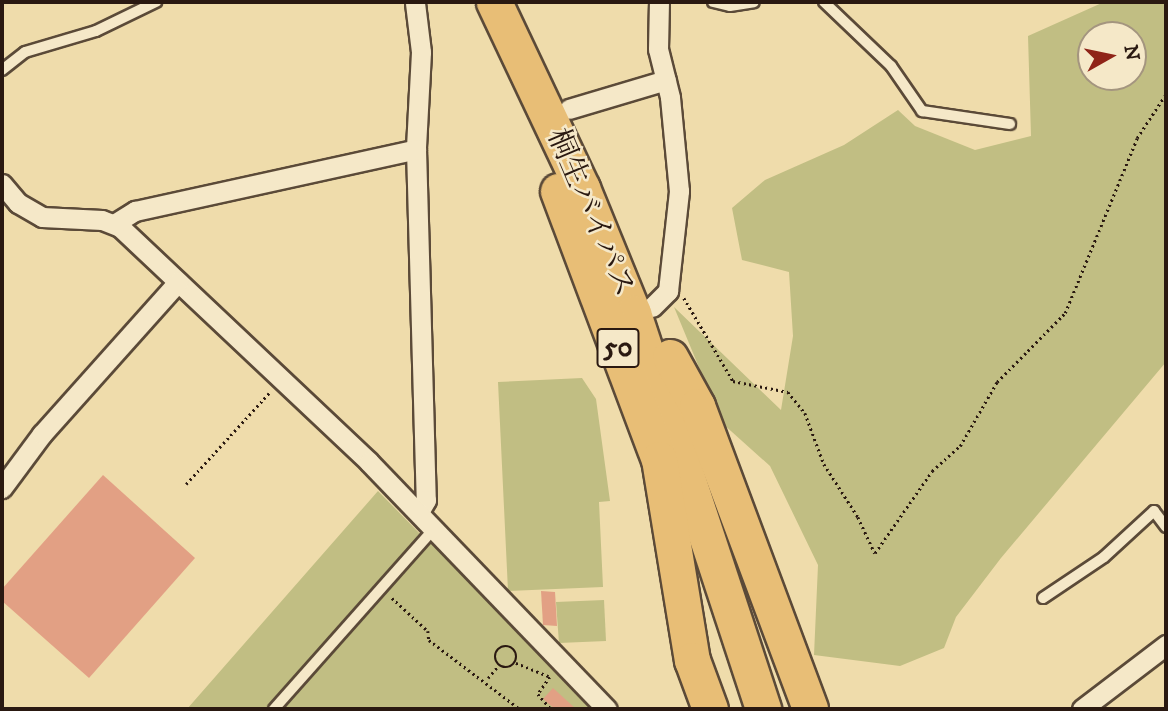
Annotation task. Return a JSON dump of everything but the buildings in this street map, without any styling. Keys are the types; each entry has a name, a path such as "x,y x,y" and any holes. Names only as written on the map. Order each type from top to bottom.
{"highway":[{"name":"50","path":"473,2 537,138 659,459 692,660 710,709"},
{"name":"桐生バイパス","path":"494,2 582,188 633,313 763,709"},
{"name":"桐生バイパス","path":"517,2 660,299 670,357 785,709"},
{"path":"670,357 697,406 810,709"}],"street":[{"path":"414,2 421,52 416,149 426,500 419,512"},
{"path":"659,2 658,49 666,80 679,191 660,299"},
{"path":"569,109 666,80"},
{"path":"114,224 135,211 416,149"},
{"path":"2,184 18,203 42,217 114,224 419,512 607,709"},
{"path":"6,474 178,282"},
{"path":"1082,709 1166,645"}],"lane":[{"path":"2,70 26,52 96,31 156,2"},
{"path":"713,2 730,6 754,2"},
{"path":"824,2 891,66 922,111 1010,124"},
{"path":"1043,598 1104,557 1154,510 1166,527"},
{"path":"275,709 435,528"}],"path":[{"path":"660,299 685,299 733,381 788,392 796,402 824,464 858,517 875,553 932,471 960,446 998,382 1065,313 1137,138 1166,94"},
{"path":"186,484 274,388"},
{"path":"381,588 428,631 429,640 520,709"},
{"path":"488,678 498,666 496,652 505,646 515,650 516,663"},
{"path":"498,666 509,668 516,663"},
{"path":"516,663 550,677 538,694 551,709"}],"shaded area":[{"path":"1104,2 1166,2 1166,362 1001,558 956,617 944,648 900,666 814,655 818,565 770,466 722,423 674,307 781,410 793,336 789,272 742,260 732,208 765,180 844,145 898,110 915,126 975,150 1031,136 1028,36"},
{"path":"582,378 596,399 610,501 599,502 603,587 508,591 498,382"},
{"path":"378,491 430,544 437,544 592,709 187,709"},
{"path":"604,600 606,641 559,643 556,602"}]}
